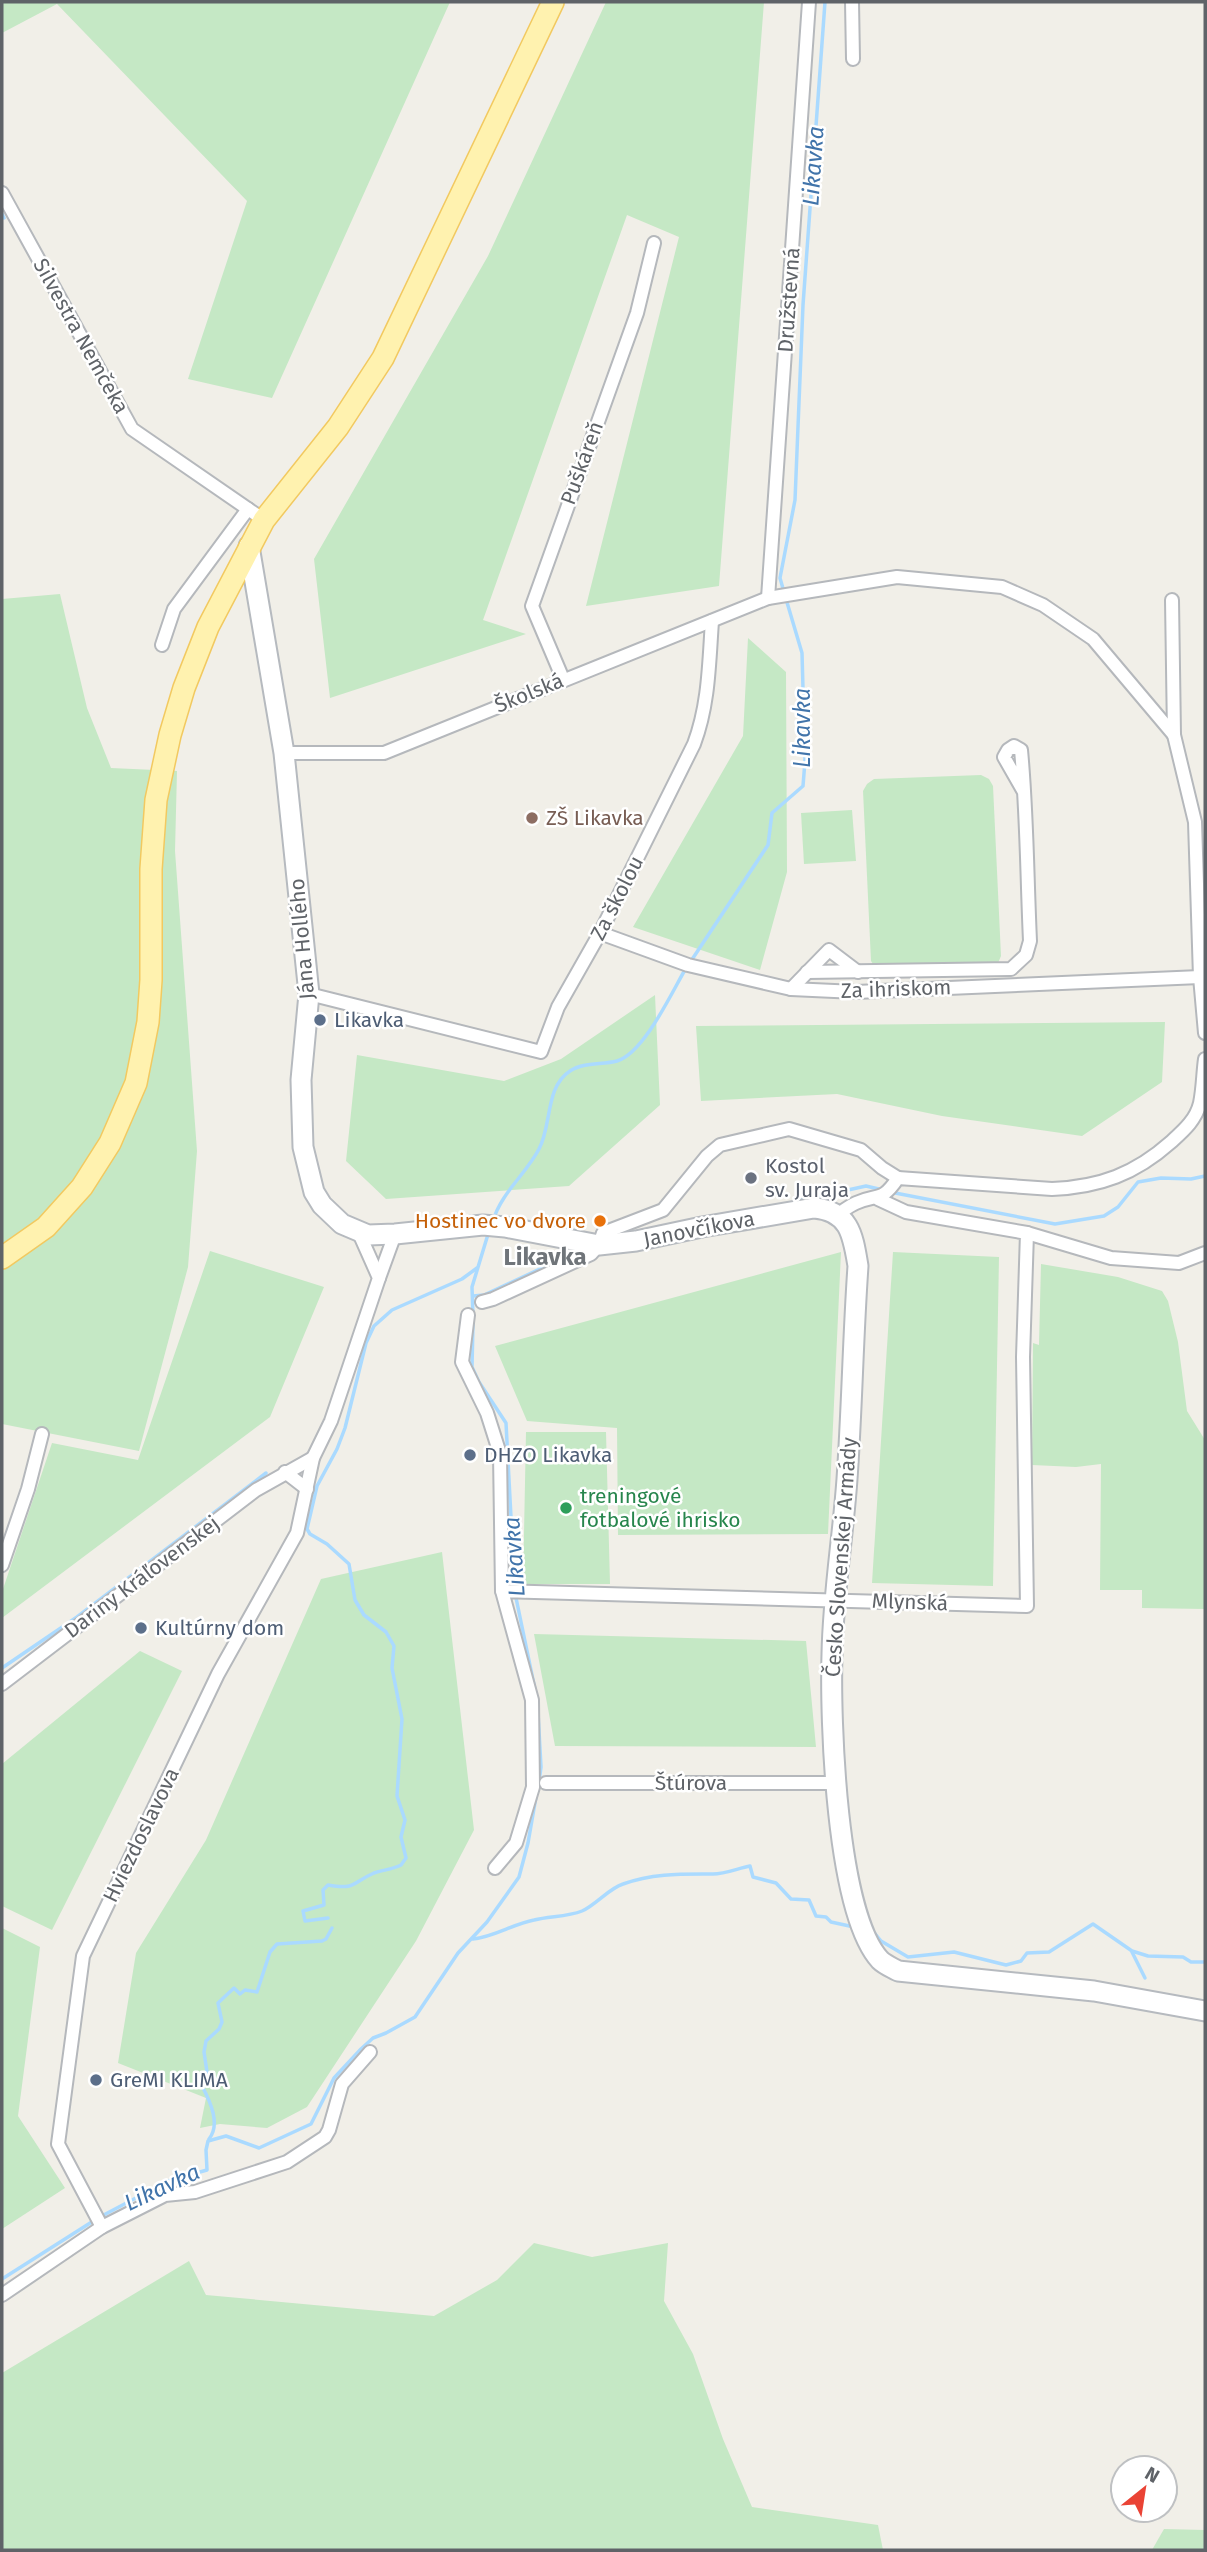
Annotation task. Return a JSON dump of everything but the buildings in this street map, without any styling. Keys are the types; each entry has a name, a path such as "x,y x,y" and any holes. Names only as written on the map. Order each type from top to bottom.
{"main road":[{"path":"2,1258 46,1227 82,1187 115,1133 136,1083 148,1022 152,857 160,779 172,726 196,656 249,546 256,514 338,427 377,367 553,2"}],"street":[{"name":"Družstevná","path":"768,598 810,2"},
{"path":"852,2 853,59"},
{"name":"Silvestra Nemčeka","path":"2,193 132,429 256,514"},
{"name":"Puškáreň","path":"563,679 532,606 637,313 654,243"},
{"path":"162,645 174,609 256,514"},
{"name":"Jána Hollého","path":"249,546 284,753 309,994 301,1080 303,1147 314,1192 322,1205 342,1224 359,1233"},
{"name":"Školská","path":"284,753 384,753 768,598 897,577 1002,587 1043,605 1093,639 1174,735"},
{"path":"1172,600 1174,735 1195,822 1200,977 1205,1033"},
{"name":"Za školou","path":"309,994 541,1052 558,1007 600,933 704,719 712,621"},
{"path":"807,972 1011,969 1026,954 1030,940 1024,792"},
{"name":"Za ihriskom","path":"600,933 688,965 791,989 856,992 1200,977"},
{"path":"791,989 828,950 858,972"},
{"path":"482,1301 591,1254 599,1245 603,1233 663,1210 707,1156 720,1145 789,1129 861,1150 898,1178 1052,1189 1077,1188 1120,1177 1151,1160 1192,1121 1200,1104 1205,1059"},
{"path":"837,1215 858,1202 878,1199 889,1192 898,1178"},
{"path":"878,1199 906,1212 1027,1233 1111,1258 1179,1263 1205,1253"},
{"name":"Janovčíkova","path":"359,1233 378,1236 492,1226 599,1245 636,1241 814,1208 837,1215"},
{"name":"Česko Slovenskej Armády","path":"837,1215 850,1229 858,1266 847,1478 832,1653 835,1783 847,1864 857,1909 869,1942 881,1961 898,1971 1094,1991 1205,2011"},
{"path":"359,1233 379,1278"},
{"name":"Mlynská","path":"510,1591 1027,1606 1023,1357 1027,1233"},
{"path":"313,1458 331,1421 395,1234"},
{"path":"468,1315 462,1362 488,1413 500,1454 510,1591 532,1700 533,1787 516,1843 495,1868"},
{"path":"2,1565 28,1489 42,1434"},
{"name":"Dariny Kráľovenskej","path":"2,1684 256,1490 313,1458"},
{"name":"Hviezdoslavova","path":"102,2227 58,2144 83,1956 218,1674 297,1533 313,1458"},
{"path":"285,1472 307,1489"},
{"name":"Štúrova","path":"546,1783 835,1783"},
{"path":"2,2295 102,2227 165,2195 195,2192 287,2162 325,2137 330,2130 342,2084 370,2052"}],"green space":[{"path":"2,2 450,2 272,398 188,379 247,201 57,4 2,33"},
{"path":"606,2 764,2 719,586 586,606 679,237 627,215 483,620 526,634 330,698 314,559 488,256"},
{"path":"60,594 87,708 111,768 177,771 175,851 197,1151 188,1267 139,1451 2,1424 2,599"},
{"path":"748,638 786,672 787,872 760,970 633,927 743,736"},
{"path":"981,775 989,779 993,786 1001,956 998,963 991,968 876,968 871,961 863,791 874,779"},
{"path":"852,810 856,861 804,864 801,813"},
{"path":"655,995 660,1105 569,1186 386,1199 346,1161 357,1055 504,1081 561,1059"},
{"path":"1165,1022 1162,1082 1082,1136 942,1116 837,1094 701,1101 696,1026"},
{"path":"210,1251 324,1287 270,1417 2,1618 2,1592 52,1443 138,1460"},
{"path":"841,1252 828,1534 618,1535 617,1428 527,1421 495,1346"},
{"path":"893,1252 999,1257 993,1586 872,1583"},
{"path":"1041,1264 1118,1277 1162,1291 1168,1301 1178,1342 1187,1411 1205,1440 1205,1609 1142,1608 1142,1590 1100,1590 1101,1464 1076,1467 1032,1465 1033,1343 1039,1345"},
{"name":"treningové fotbalové ihrisko","path":"526,1432 606,1432 610,1584 523,1584"},
{"path":"442,1552 474,1830 416,1941 307,2107 267,2128 220,2124 200,2128 206,2098 118,2063 136,1953 206,1840 321,1579"},
{"path":"534,1634 806,1641 816,1747 555,1746"},
{"path":"140,1651 182,1671 52,1930 2,1906 2,1764"},
{"path":"2,1928 40,1947 18,2116 65,2188 2,2229"},
{"path":"534,2243 592,2257 668,2243 664,2301 693,2354 723,2439 752,2507 878,2525 883,2550 2,2550 2,2373 189,2261 206,2295 434,2316 497,2280"},
{"path":"1164,2529 1205,2530 1205,2550 1152,2550"}],"waterway":[{"name":"Likavka","path":"784,592 780,578 795,500 803,305 825,2"},
{"path":"2,214 4,218"},
{"name":"Likavka","path":"691,961 768,845 772,813 803,786 805,761 802,653 786,599"},
{"name":"Likavka","path":"493,1221 502,1201 539,1149 553,1096 562,1078 581,1066 617,1061 627,1056 647,1034 686,968"},
{"path":"890,1192 1055,1224 1104,1216 1118,1207 1138,1182 1205,1176"},
{"path":"798,1201 866,1186 883,1190"},
{"name":"Likavka","path":"473,1316 472,1287 489,1231"},
{"path":"473,1296 484,1295 583,1249"},
{"path":"328,1918 305,1921 303,1911 324,1905 323,1890 328,1885 353,1885 374,1873 401,1865 406,1858 401,1837 405,1820 397,1796 402,1719 392,1668 394,1646 386,1632 364,1615 355,1600 349,1564 307,1529 317,1486 345,1428 366,1343 374,1326 392,1310 462,1279 477,1268"},
{"name":"Likavka","path":"473,1323 472,1367 506,1423 515,1593 537,1699"},
{"path":"2,1668 77,1617 266,1473"},
{"name":"Likavka","path":"538,1713 541,1767 539,1782"},
{"name":"Likavka","path":"2,2279 98,2218 168,2181 207,2170 208,2141 226,2136 259,2148 311,2124 334,2078 373,2038 415,2017 458,1953 487,1922 519,1877 536,1797"},
{"path":"473,1939 526,1922 582,1911 618,1886 634,1880 668,1875 718,1874 750,1866 753,1877 776,1883 791,1899 809,1900 816,1916 854,1927"},
{"path":"872,1930 881,1941 908,1957 954,1952 1006,1965 1021,1961 1027,1953 1049,1952 1093,1924 1132,1951 1148,1956 1183,1957 1191,1962 1205,1962"},
{"path":"209,2139 214,2120 211,2105 202,2086 207,2072 204,2052 206,2041 219,2029 222,2022 218,2003 234,1988 240,1994 245,1990 257,1992 270,1952 277,1944 322,1941 332,1928"},
{"path":"1132,1952 1145,1978"}],"place":[{"name":"ZŠ Likavka","path":"532,818"},
{"name":"Likavka","path":"320,1020"},
{"name":"Kostol sv. Juraja","path":"751,1178"},
{"name":"Hostinec vo dvore","path":"600,1221"},
{"name":"DHZO Likavka","path":"470,1455"},
{"name":"treningové fotbalové ihrisko","path":"566,1508"},
{"name":"Kultúrny dom","path":"141,1628"},
{"name":"GreMI KLIMA","path":"96,2080"}],"district":[{"name":"Likavka","path":"545,1257"}]}
